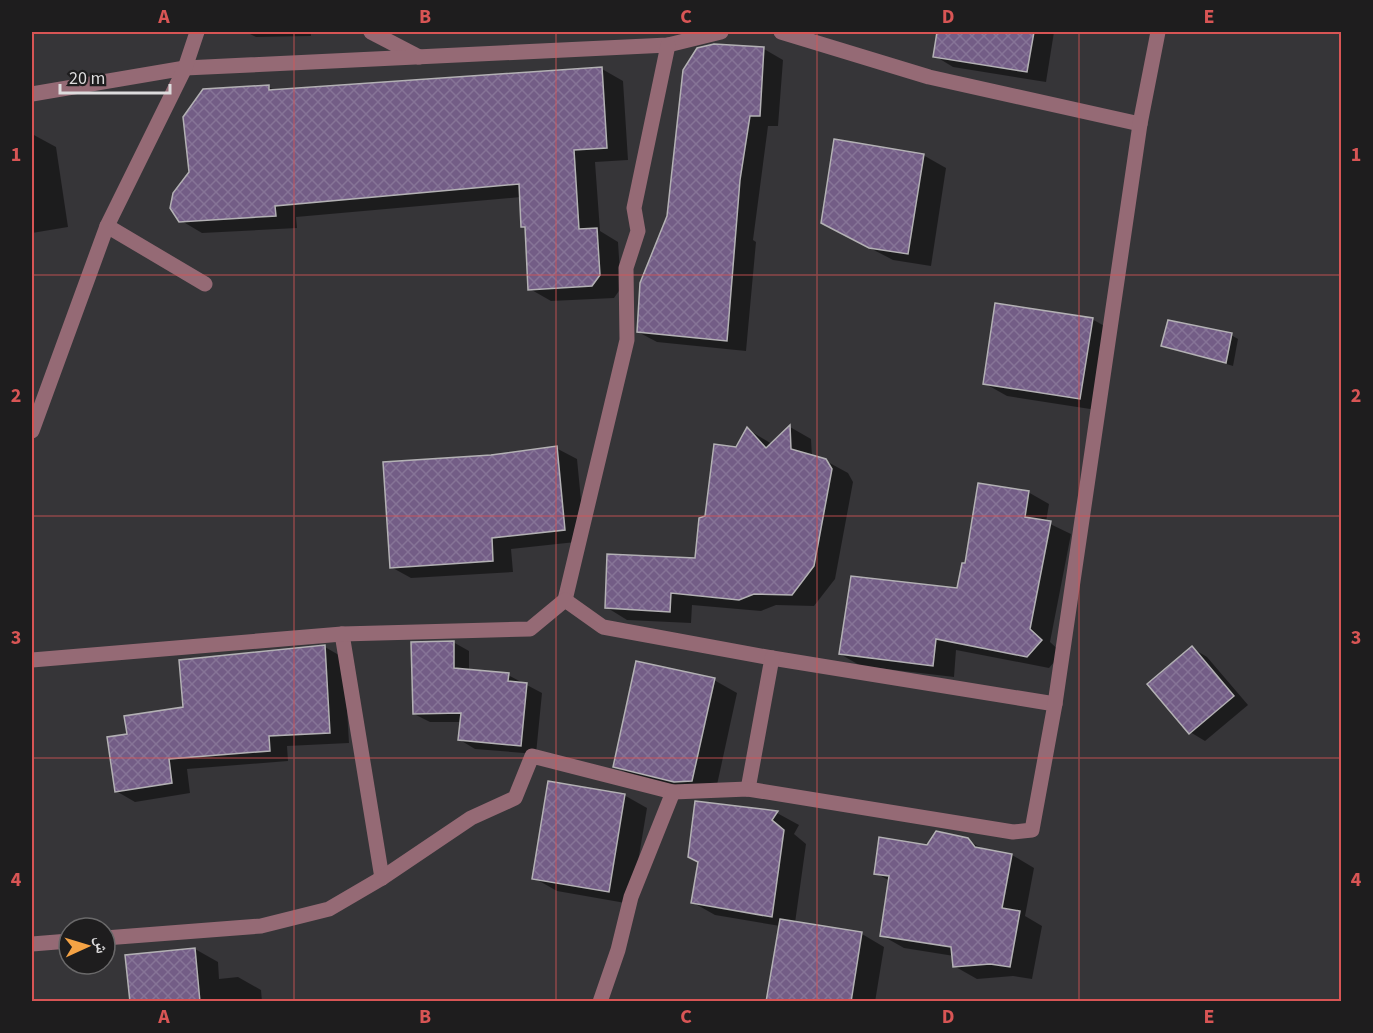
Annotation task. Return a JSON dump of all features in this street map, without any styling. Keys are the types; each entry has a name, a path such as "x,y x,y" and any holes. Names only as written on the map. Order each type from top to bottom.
{"street":[{"path":"32,431 39,391 107,226 185,68 197,32"},
{"path":"371,32 420,58"},
{"path":"32,94 185,68 668,45 721,32"},
{"path":"781,32 929,77 1140,123"},
{"path":"117,937 261,926 329,909 382,878 471,818 515,798 532,756 673,792 748,789 1013,832 1032,830 1055,704 1140,123 1158,32"},
{"path":"32,660 342,634 530,629 565,600 627,340 626,268 638,231 634,208 668,45"},
{"path":"107,226 205,284"},
{"path":"565,600 603,627 772,658 1055,704"},
{"path":"342,634 382,878"},
{"path":"748,789 772,658"},
{"path":"600,1002 618,950 632,897 673,792"},
{"path":"32,944 57,942"}],"building":[{"path":"937,32 1034,32 1027,72 933,57"},
{"path":"714,44 764,47 760,116 750,116 740,180 727,341 637,332 640,283 667,216 683,70 697,48"},
{"path":"602,67 607,148 574,150 579,229 597,228 600,275 592,286 528,290 525,227 521,227 519,184 275,206 276,216 179,222 170,208 173,193 189,172 183,117 203,89 269,85 269,90"},
{"path":"834,139 924,154 908,254 869,248 821,223"},
{"path":"995,303 1093,318 1080,399 983,384"},
{"path":"1168,320 1232,333 1226,363 1161,346"},
{"path":"790,425 791,449 826,459 832,469 814,566 792,595 754,594 739,600 671,593 670,612 605,608 607,554 695,558 699,518 705,516 714,444 736,447 747,427 766,448"},
{"path":"557,446 565,530 492,538 493,561 390,568 383,462 491,455"},
{"path":"978,483 1029,491 1025,517 1051,521 1030,629 1042,640 1027,657 936,639 933,666 839,654 851,576 957,588 962,563 965,563"},
{"path":"454,641 454,668 509,673 508,681 527,683 521,746 458,740 461,713 413,714 411,642"},
{"path":"325,645 330,733 269,736 270,751 169,759 172,783 115,792 107,737 127,734 124,716 183,707 179,660"},
{"path":"1192,646 1234,696 1189,734 1147,684"},
{"path":"636,661 715,678 692,781 674,782 613,767"},
{"path":"548,781 625,794 609,892 532,879"},
{"path":"695,801 778,811 772,820 784,830 772,917 691,903 698,862 688,857"},
{"path":"936,831 968,838 975,847 1012,854 1002,908 1020,911 1010,967 990,964 953,967 951,947 880,936 889,876 874,874 879,837 927,845"},
{"path":"780,919 862,932 851,1002 766,1002"},
{"path":"195,948 200,1002 130,1002 125,955"}]}
